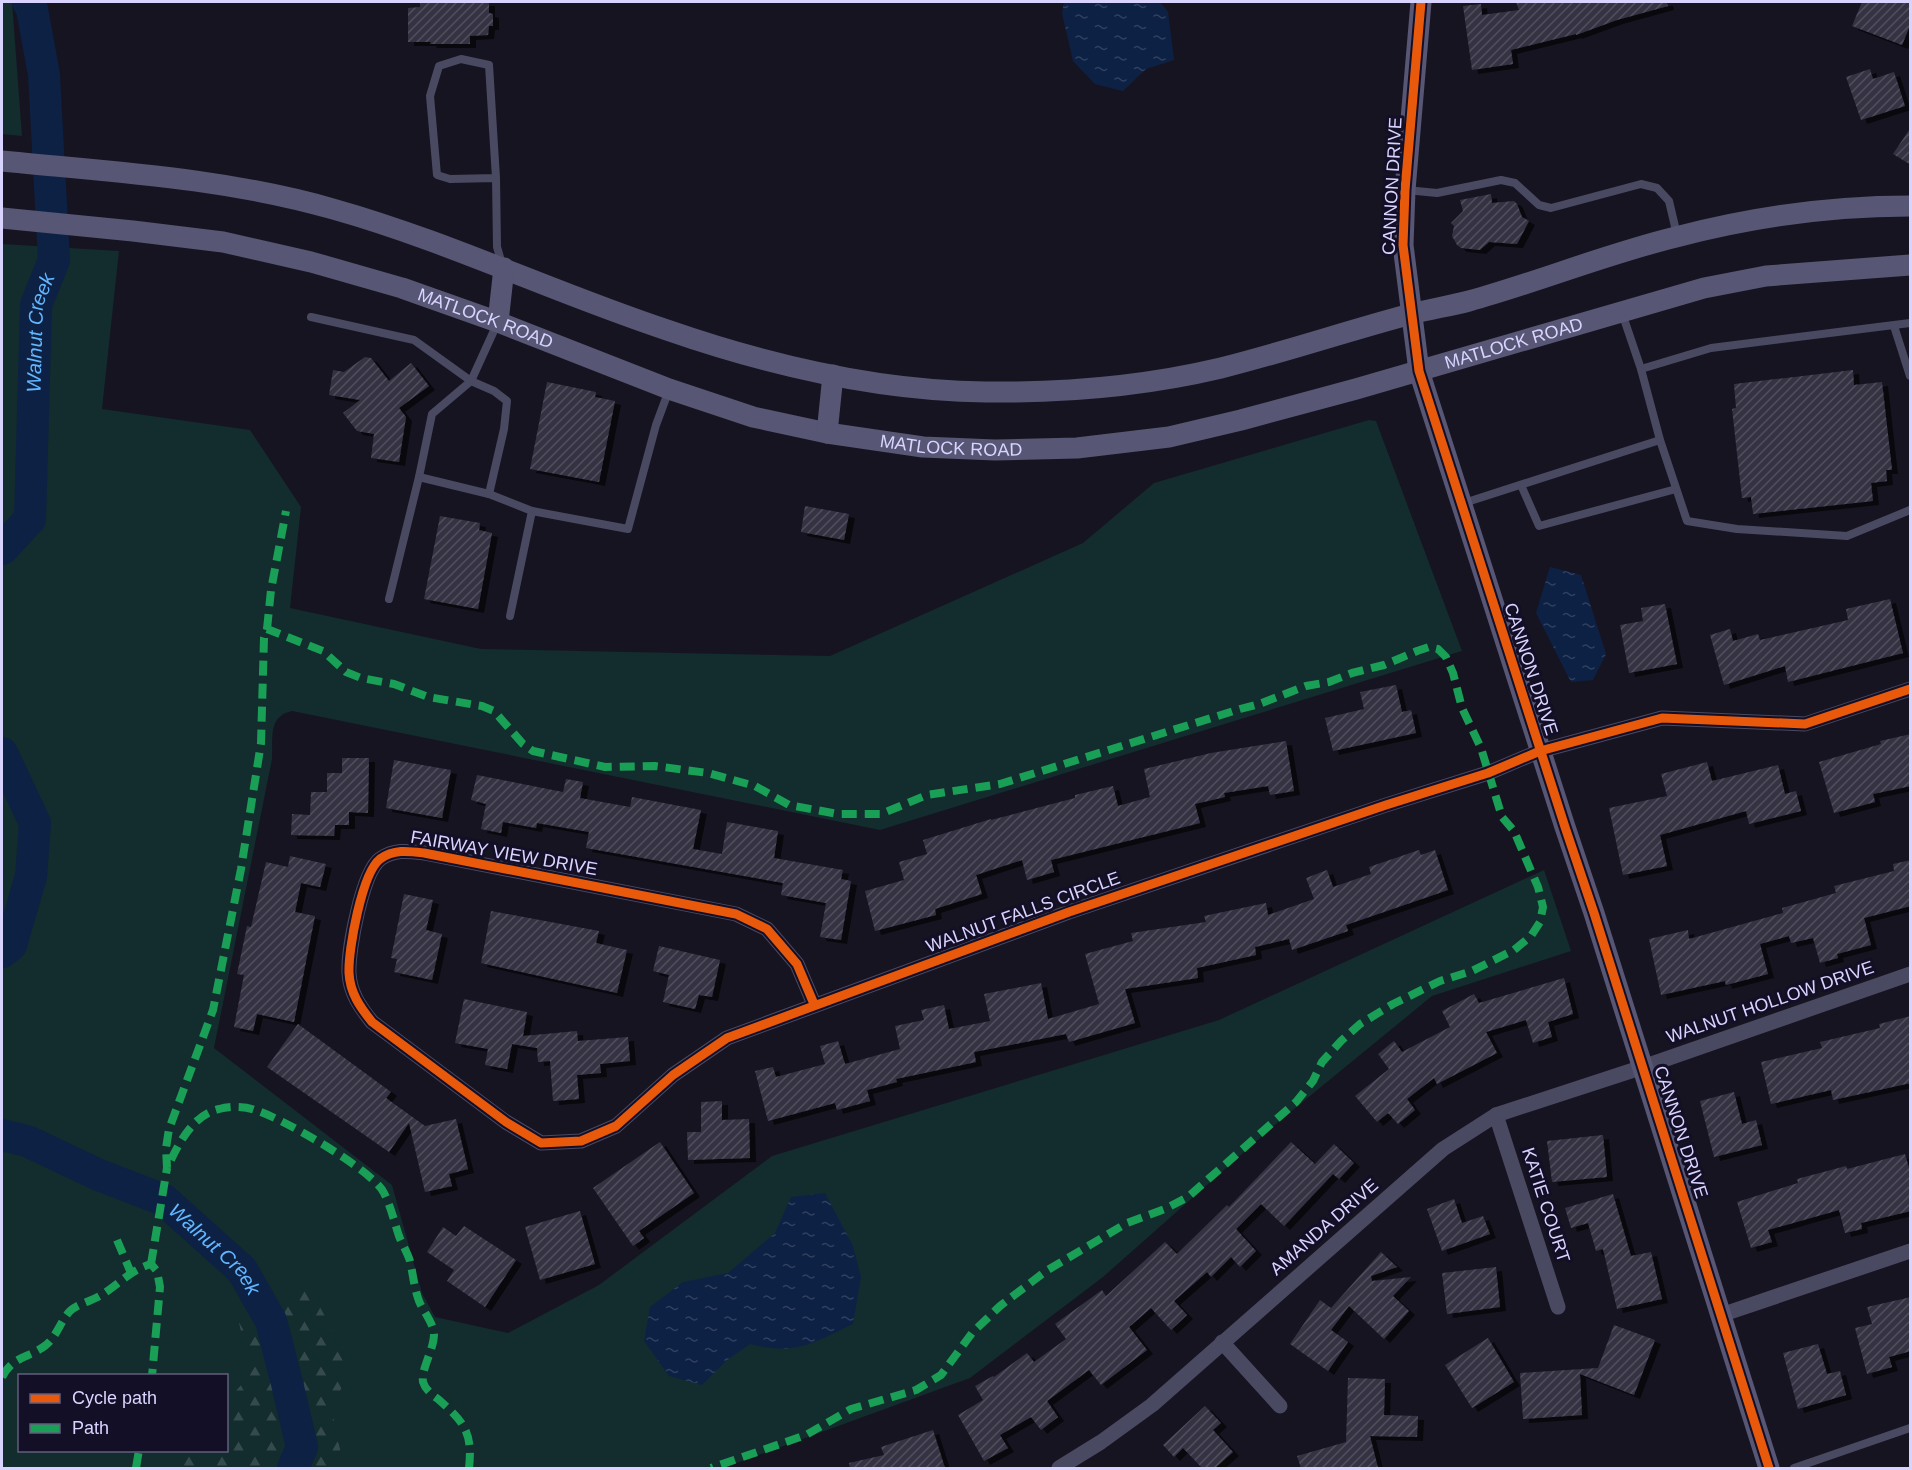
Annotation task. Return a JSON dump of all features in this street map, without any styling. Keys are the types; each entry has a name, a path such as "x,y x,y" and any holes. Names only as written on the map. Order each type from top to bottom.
{"main road":[{"name":"CANNON DRIVE","path":"1421,2 1405,190 1403,245 1419,371 1643,1067 1769,1468"},
{"path":"2,161 239,186 333,209 406,233 667,330 755,356 833,375 906,386 983,392 1069,390 1140,383 1218,369 1411,314 1467,302 1678,236 1813,212 1911,206"},
{"name":"MATLOCK ROAD","path":"2,218 223,242 311,262 402,288 498,322 669,389 753,417 826,433 923,447 995,450 1077,448 1169,437 1241,420 1419,371 1704,288 1766,276 1911,265"},
{"path":"498,322 504,268"},
{"path":"826,433 833,375"}],"street":[{"name":"WALNUT FALLS CIRCLE","path":"541,1143 581,1141 616,1125 673,1075 727,1038 1069,912 1374,808 1488,773 1540,751 1662,718 1805,724 1911,689"},
{"name":"FAIRWAY VIEW DRIVE","path":"541,1143 506,1122 372,1022 356,1001 349,974 351,948 365,883 378,860 399,850 424,853 736,914 767,929 797,964 814,1005"},
{"name":"WALNUT HOLLOW DRIVE","path":"1643,1067 1911,974"},
{"name":"AMANDA DRIVE","path":"1059,1468 1101,1442 1152,1405 1443,1149 1496,1115 1643,1067"},
{"name":"KATIE COURT","path":"1496,1115 1558,1306"},
{"path":"1722,1315 1911,1251"},
{"path":"1222,1342 1280,1406"}],"lane":[{"path":"496,178 450,179 437,175 430,96 439,66 461,58 489,65 496,178 497,247 504,268"},
{"path":"1405,190 1437,193 1501,180 1515,183 1539,205 1551,208 1641,184 1657,188 1669,201 1678,236"},
{"path":"1622,313 1687,521 1737,529 1847,536 1911,510"},
{"path":"311,317 414,339 471,381 507,401 504,429 489,494"},
{"path":"389,599 432,414 471,381 498,322"},
{"path":"1641,369 1711,348 1911,323"},
{"path":"1894,326 1911,376"},
{"path":"419,477 489,494 532,511 628,529 656,426 669,389"},
{"path":"1462,503 1660,440"},
{"path":"1521,484 1539,526 1676,489"},
{"path":"510,616 532,511"},
{"path":"1794,1468 1911,1428"}],"green space":[{"path":"2,2 12,2 22,136 2,134"},
{"path":"2,244 119,251 102,409 250,430 301,507 290,608 481,649 830,656 1083,543 1154,483 1369,420 1376,421 1462,651 880,830 292,711 284,714 275,723 272,736 272,759 214,1048 392,1185 422,1293 435,1317 508,1333 599,1285 772,1156 1219,1020 1544,870 1571,951 1432,996 1277,1123 1103,1277 970,1378 723,1468 2,1468"},
{"path":"307,1284 351,1363 332,1412 344,1468 176,1468 178,1456 182,1452 228,1452 228,1400 250,1375 236,1308"}],"water":[{"path":"1064,2 1160,2 1168,12 1174,60 1146,69 1123,91 1095,84 1073,61 1062,13"},
{"path":"1550,567 1581,575 1606,654 1593,680 1571,682 1536,613"},
{"path":"825,1193 853,1246 861,1277 853,1324 803,1346 779,1349 750,1344 726,1361 702,1385 669,1376 644,1341 650,1307 683,1282 728,1273 775,1233 791,1197"}],"building":[{"path":"420,2 489,2 489,13 493,14 493,26 489,26 488,35 470,36 470,44 408,42 408,8 420,7"},
{"path":"1516,2 1667,2 1668,6 1617,20 1576,35 1511,50 1513,64 1472,70 1463,6 1481,4 1482,15 1519,10"},
{"path":"1862,2 1911,2 1911,23 1902,45 1852,26"},
{"path":"1870,69 1873,79 1894,72 1905,106 1861,120 1846,77"},
{"path":"1911,127 1911,165 1893,154"},
{"path":"1491,194 1492,203 1514,201 1522,217 1529,221 1517,244 1489,242 1480,250 1461,248 1452,236 1454,226 1451,223 1463,211 1460,200"},
{"path":"365,357 371,358 389,381 411,363 429,386 399,408 406,417 399,462 371,458 374,434 357,431 343,413 360,400 329,395 333,370 344,372"},
{"path":"1853,370 1854,385 1882,382 1892,470 1886,470 1887,481 1871,483 1873,501 1753,514 1751,497 1742,498 1732,409 1736,408 1734,384"},
{"path":"547,382 596,392 595,397 615,401 599,482 530,469"},
{"path":"805,506 849,514 844,540 801,532"},
{"path":"440,516 480,523 479,530 492,533 478,609 424,599"},
{"path":"1890,599 1903,653 1788,682 1785,666 1724,685 1710,635 1730,629 1733,641 1758,634 1760,640 1848,620 1846,609"},
{"path":"1665,604 1677,664 1629,673 1620,625 1643,621 1641,608"},
{"path":"1396,685 1402,712 1411,710 1416,733 1333,751 1325,718 1364,709 1360,692"},
{"path":"1911,734 1911,786 1873,794 1875,802 1834,813 1819,762 1881,744 1880,741"},
{"path":"1286,741 1294,791 1270,795 1268,786 1224,793 1225,797 1195,804 1200,823 1051,860 1054,872 1027,880 1022,860 976,875 982,894 935,909 936,915 875,931 865,891 904,880 899,862 927,854 923,840 1113,786 1118,806 1150,797 1144,769 1211,753"},
{"path":"342,758 369,758 368,813 349,812 349,825 335,825 334,836 291,835 292,814 310,815 311,792 327,792 327,773 342,773"},
{"path":"394,760 451,770 442,818 386,808"},
{"path":"1707,762 1712,781 1778,765 1785,794 1796,791 1801,811 1749,824 1746,811 1660,835 1667,866 1623,875 1609,808 1667,796 1661,774"},
{"path":"477,775 563,792 566,779 583,782 580,798 630,807 632,797 701,810 693,849 722,854 727,822 778,831 774,858 843,870 841,879 851,881 841,940 820,937 826,903 781,895 783,883 586,848 589,832 537,823 536,828 503,822 501,833 481,829 486,804 471,800"},
{"path":"1419,850 1421,855 1435,850 1448,890 1346,925 1348,931 1292,950 1289,939 1255,947 1256,955 1197,968 1198,978 1125,989 1135,1023 1069,1042 1066,1034 974,1052 976,1062 896,1079 897,1082 867,1090 870,1101 837,1110 835,1103 768,1121 755,1071 773,1067 776,1077 825,1064 820,1046 838,1041 845,1064 900,1049 895,1026 924,1020 921,1010 944,1005 949,1029 990,1021 984,994 1041,983 1048,1019 1099,1004 1085,954 1133,941 1131,933 1206,922 1204,916 1266,903 1268,915 1314,899 1306,878 1327,870 1333,887 1371,874 1369,867"},
{"path":"290,856 326,864 320,887 301,883 295,912 315,916 294,1022 257,1014 253,1031 234,1027 244,975 237,974 247,926 251,927 266,862 288,867"},
{"path":"1911,860 1911,906 1864,918 1871,945 1837,954 1838,958 1820,963 1813,938 1791,943 1789,936 1760,944 1768,974 1726,985 1725,981 1661,995 1649,939 1688,930 1689,939 1783,913 1782,908 1836,893 1834,886 1894,871 1893,864"},
{"path":"404,894 433,900 426,930 442,934 432,980 394,972 397,959 391,958"},
{"path":"491,911 599,931 596,943 627,950 617,993 481,963"},
{"path":"659,946 720,960 712,997 699,995 695,1009 663,1002 669,975 653,971"},
{"path":"1564,978 1573,1014 1548,1022 1552,1037 1533,1043 1526,1020 1486,1032 1497,1053 1437,1084 1434,1078 1407,1099 1415,1110 1398,1124 1388,1113 1377,1122 1355,1096 1389,1069 1378,1054 1394,1041 1402,1052 1450,1027 1442,1011 1474,994 1479,1003"},
{"path":"464,999 527,1012 523,1036 577,1031 578,1041 628,1037 630,1061 600,1064 601,1073 577,1075 579,1099 553,1101 550,1061 538,1062 537,1048 512,1044 507,1069 485,1065 488,1049 455,1043"},
{"path":"1911,1016 1911,1083 1833,1100 1831,1090 1771,1104 1761,1062 1822,1048 1820,1042 1880,1028 1879,1024"},
{"path":"298,1024 391,1092 386,1098 425,1126 456,1119 468,1169 449,1174 452,1186 425,1192 409,1123 389,1152 267,1067"},
{"path":"1734,1092 1742,1124 1756,1120 1762,1145 1714,1157 1700,1101"},
{"path":"722,1101 722,1120 749,1119 750,1158 688,1160 687,1132 701,1132 701,1102"},
{"path":"1603,1135 1607,1177 1552,1182 1547,1141"},
{"path":"660,1142 694,1193 639,1231 644,1238 633,1246 593,1188"},
{"path":"1291,1142 1315,1164 1334,1144 1354,1163 1339,1179 1333,1174 1284,1226 1261,1204 1236,1229 1256,1251 1240,1267 1231,1257 1211,1277 1207,1272 1174,1301 1187,1315 1171,1330 1151,1308 1129,1327 1147,1350 1101,1385 1089,1370 1047,1401 1058,1417 1041,1430 1031,1417 1000,1435 1008,1448 984,1461 958,1415 983,1400 975,1386 994,1377 1027,1353 1034,1362 1066,1339 1055,1324 1102,1290 1106,1296 1165,1242 1177,1254 1227,1205 1229,1207"},
{"path":"1905,1154 1911,1175 1911,1211 1861,1223 1862,1229 1845,1233 1839,1210 1768,1230 1772,1242 1751,1248 1737,1202 1798,1183 1797,1179"},
{"path":"1613,1194 1631,1256 1651,1252 1662,1299 1617,1309 1603,1249 1596,1251 1588,1223 1571,1228 1565,1208"},
{"path":"1454,1199 1462,1223 1483,1216 1490,1234 1442,1251 1427,1209"},
{"path":"580,1211 595,1264 540,1280 525,1227"},
{"path":"464,1226 516,1260 485,1307 447,1281 454,1270 427,1252 443,1227 456,1236"},
{"path":"1381,1252 1397,1267 1371,1276 1372,1281 1411,1277 1393,1296 1409,1311 1384,1339 1349,1306 1331,1330 1348,1342 1328,1371 1290,1344 1320,1300 1331,1308"},
{"path":"1496,1267 1500,1307 1447,1314 1442,1273"},
{"path":"1911,1297 1911,1351 1889,1357 1892,1367 1867,1374 1855,1328 1872,1324 1867,1307"},
{"path":"1614,1325 1655,1340 1634,1395 1580,1374 1582,1415 1523,1419 1520,1373 1598,1368"},
{"path":"1488,1338 1514,1382 1472,1408 1445,1365"},
{"path":"1818,1344 1827,1374 1840,1371 1846,1395 1798,1409 1783,1353"},
{"path":"1348,1378 1385,1379 1384,1415 1418,1416 1417,1437 1370,1436 1378,1468 1301,1468 1297,1456 1346,1442"},
{"path":"1205,1406 1221,1423 1213,1430 1233,1452 1215,1468 1202,1468 1183,1448 1174,1457 1163,1445"},
{"path":"933,1430 945,1468 850,1468 849,1463 884,1455 881,1447"}],"waterway":[{"name":"Walnut Creek","path":"2,549 30,519 36,305 54,260 44,75 32,9 28,2"},
{"name":"Walnut Creek","path":"2,753 35,823 31,876 11,945 2,952"},
{"name":"Walnut Creek","path":"2,1135 27,1141 99,1175 164,1200 242,1270 271,1321 287,1383 302,1447 293,1468"}],"marked path":[{"path":"267,629 271,590 286,511"},
{"path":"469,1468 470,1445 465,1429 454,1414 429,1392 423,1382 434,1334 419,1301 410,1261 389,1204 376,1183 363,1171 305,1134 268,1115 242,1107 219,1109 201,1118 187,1132 167,1168 166,1148 169,1129 213,1010 241,869 261,743 264,638 267,629 323,651 346,672 361,678 394,684 428,697 482,706 494,711 523,744 533,751 605,767 655,766 708,773 755,786 789,805 838,814 881,814 927,795 1000,784 1259,704 1306,686 1329,682 1352,673 1384,665 1429,647 1438,649 1446,657 1453,673 1462,708 1481,748 1502,817 1514,831 1538,887 1543,907 1540,922 1531,936 1514,950 1472,971 1440,981 1393,1004 1360,1024 1322,1062 1313,1081 1296,1102 1188,1197 1165,1209 1127,1223 1046,1271 1000,1306 972,1333 941,1375 916,1390 851,1409 806,1435 711,1468"},
{"path":"151,1264 167,1168"},
{"path":"117,1240 131,1273"},
{"path":"2,1377 16,1361 46,1345 70,1311 151,1264 157,1271 160,1287 152,1374"},
{"path":"136,1468 139,1452"}],"cycle path":[{"path":"1421,2 1405,190 1403,245 1419,371 1594,913 1769,1468"},
{"path":"814,1004 797,964 767,929 736,914 424,853 391,854 380,859 373,867 357,913 349,962 350,980 354,993 372,1022 506,1122 541,1143 581,1141 616,1126 673,1075 727,1038 1069,912 1488,773 1540,751 1662,718 1805,724 1910,689"}]}
